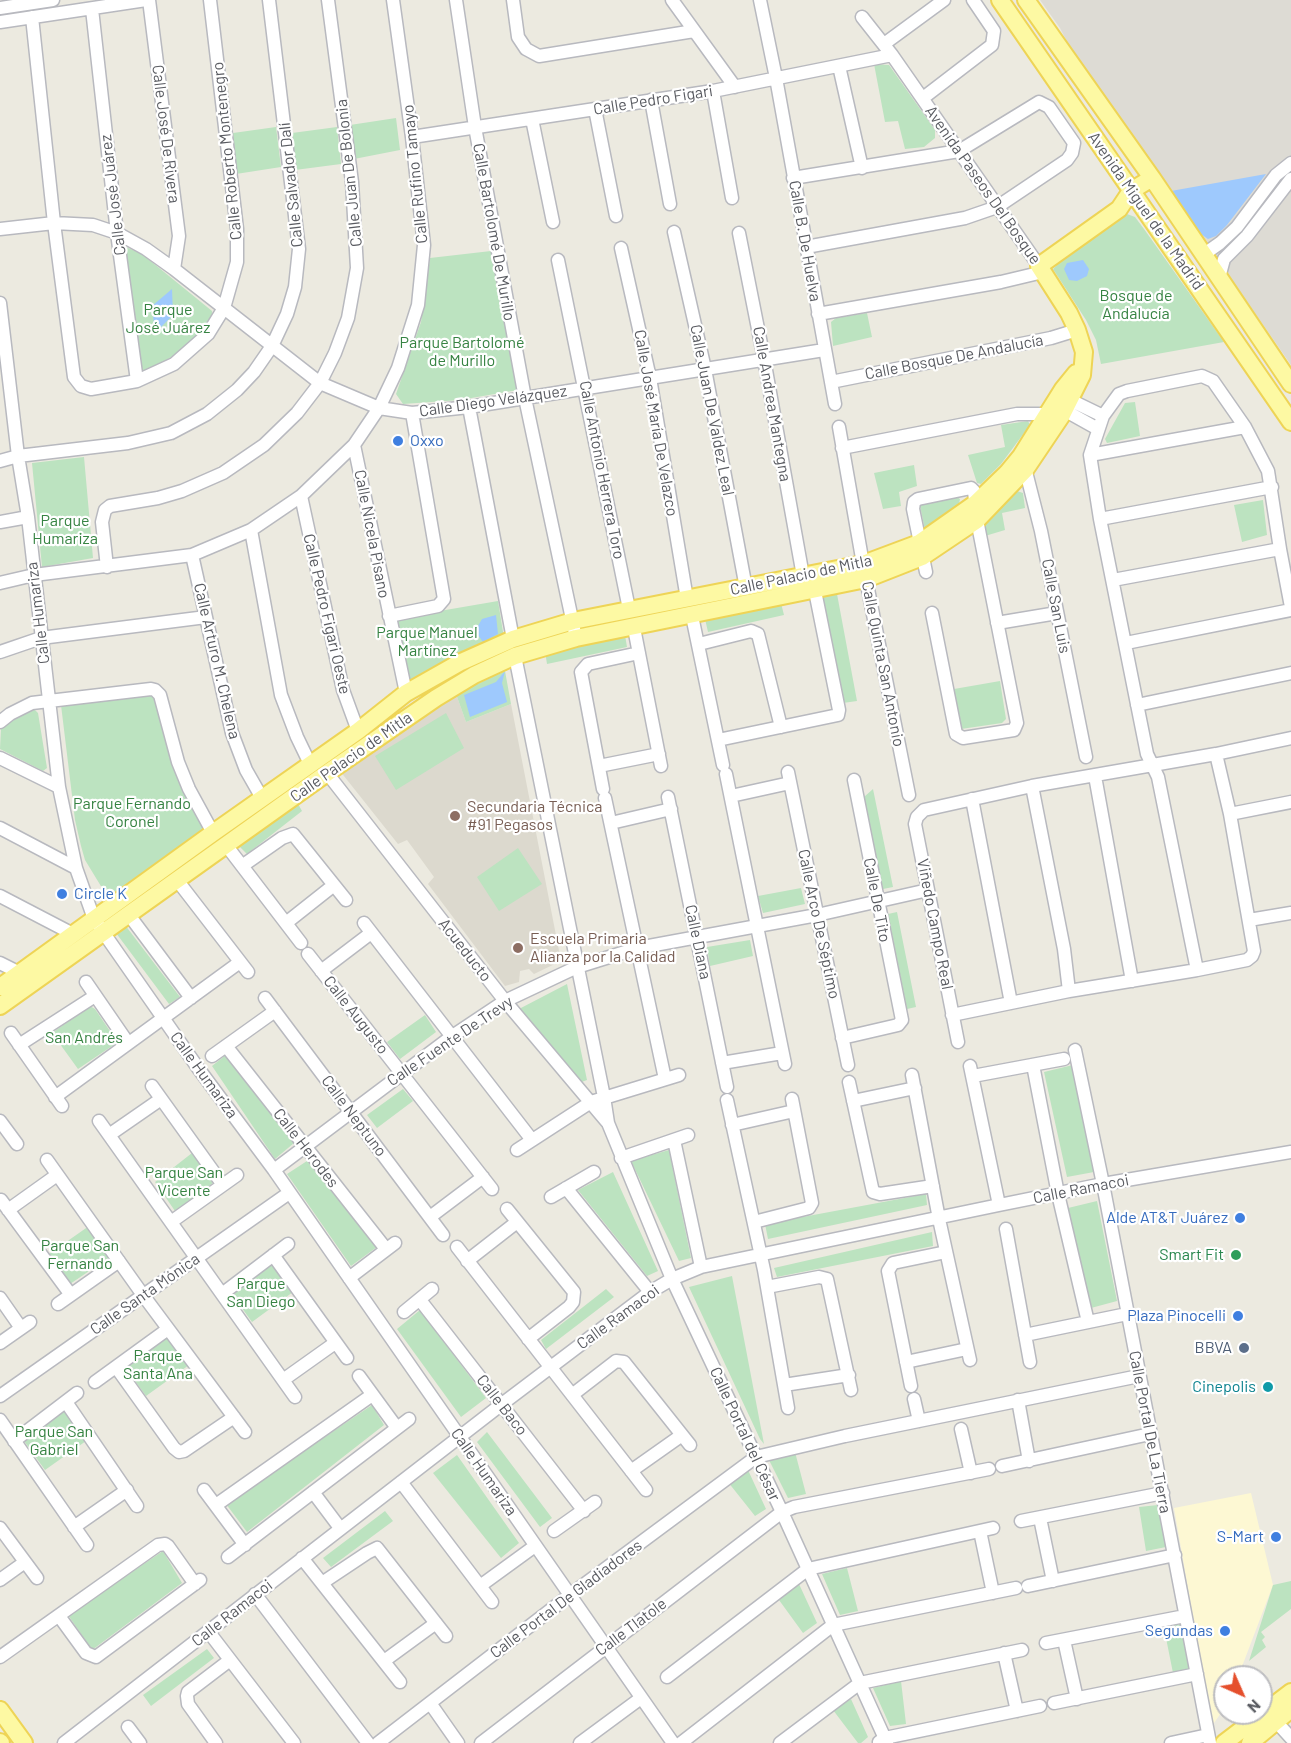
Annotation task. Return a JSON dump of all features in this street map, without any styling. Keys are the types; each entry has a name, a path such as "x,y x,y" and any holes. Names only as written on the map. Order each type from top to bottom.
{"main road":[{"name":"Avenida Miguel de la Madrid","path":"1000,0 1291,422"},
{"name":"Avenida Miguel de la Madrid","path":"1026,0 1152,178 1291,384"},
{"path":"1041,269 1119,210 1131,191 1152,178"},
{"path":"1119,210 1142,207 1163,196"},
{"name":"Avenida Paseos Del Bosque","path":"1041,269 1077,330 1084,352 1084,363"},
{"path":"1189,273 1201,279 1231,323 1236,323 1244,314"},
{"name":"Calle Palacio de Mitla","path":"1061,410 1063,390 1084,363"},
{"name":"Calle Palacio de Mitla","path":"0,987 73,934 129,915 436,698 474,675 514,656 576,638 815,591 864,572 923,557 976,512 1023,463 1079,383 1084,363"},
{"name":"Calle Palacio de Mitla","path":"0,1006 213,832 358,731 406,693 459,663 513,639 573,621 803,576 864,572"},
{"path":"1224,1743 1291,1692"},
{"path":"1250,1743 1291,1709"},
{"path":"0,1710 24,1743"},
{"path":"1260,1743 1288,1728"}],"street":[{"path":"0,8 53,0"},
{"path":"0,22 148,0"},
{"name":"Calle José De Rivera","path":"148,0 179,236 174,268"},
{"name":"Calle Roberto Montenegro","path":"54,223 74,377 81,386 91,389 137,381 174,364 208,334 224,308 237,262 237,229 210,0"},
{"name":"Calle Salvador Dalí","path":"0,461 18,456 128,443 171,433 207,414 237,390 254,372 272,346 287,315 295,286 299,249 269,0"},
{"name":"Calle Juan De Bolonia","path":"107,567 102,522 105,510 110,506 158,498 223,473 264,445 297,413 320,383 335,353 348,318 357,268 352,182 328,0"},
{"name":"Calle Rufino Tamayo","path":"0,583 33,575 192,555 251,530 301,496 354,445 379,408 398,368 418,304 424,245 393,0"},
{"name":"Calle Bartolomé De Murillo","path":"456,0 475,127 525,398 576,638"},
{"path":"513,0 518,37 526,49 539,56 694,31"},
{"path":"672,0 735,87"},
{"name":"Calle B. De Huelva","path":"760,0 835,404"},
{"path":"884,44 944,0"},
{"path":"923,98 992,45 994,31 973,0"},
{"name":"Calle José Juárez","path":"92,9 117,233 137,381"},
{"path":"32,17 54,223"},
{"name":"Avenida Paseos Del Bosque","path":"862,17 923,98 1041,269"},
{"name":"Calle Pedro Figari","path":"412,137 713,92 892,55"},
{"path":"839,66 862,168"},
{"path":"713,92 732,198"},
{"path":"651,100 670,204"},
{"path":"793,178 959,151 1039,102 1049,107 1072,138 1074,148 1067,160 997,207 965,218 806,247"},
{"path":"594,109 615,216"},
{"path":"532,119 553,222"},
{"path":"1203,255 1237,227 1276,175 1291,163"},
{"path":"1219,278 1224,259 1247,236 1291,178"},
{"name":"Calle Diego Velázquez","path":"0,229 54,223 93,225 117,233 174,268 320,383 379,408 411,413 469,407 824,350"},
{"name":"Calle Juan De Valdez Leal","path":"674,232 705,369 746,588"},
{"name":"Calle Andrea Mantegna","path":"739,233 803,576"},
{"name":"Calle José María De Velazco","path":"621,248 650,378 687,599"},
{"name":"Calle Antonio Herrera Toro","path":"558,260 586,388 629,609"},
{"path":"818,314 1001,282 1041,269"},
{"name":"Calle Humariza","path":"0,303 6,399 28,517 59,787 76,868 98,927 274,1170 673,1743"},
{"name":"Calle Bosque De Andalucía","path":"831,382 1051,338 1077,330"},
{"path":"1126,643 1291,608 1268,471 1245,427 1213,381 1202,376 1119,394 1103,416 1090,455 1100,519 1147,754 1158,777 1197,970"},
{"path":"469,407 513,639"},
{"path":"842,448 1017,414 1061,410 1103,416"},
{"path":"1061,410 1098,429"},
{"path":"389,616 438,606 444,599 411,413"},
{"name":"Calle Quinta San Antonio","path":"839,427 864,572 909,795"},
{"path":"1090,455 1245,427"},
{"name":"Calle Nicela Pisano","path":"354,445 406,693"},
{"name":"Calle San Luis","path":"1023,463 1041,531 1086,757"},
{"path":"923,557 913,509 914,502 918,499 969,487 974,491 1016,727 1011,731 960,738 956,734 932,613"},
{"path":"1100,519 1272,487"},
{"name":"Calle Pedro Figari Oeste","path":"301,496 341,681 358,731"},
{"path":"0,522 28,517"},
{"path":"251,530 281,694 310,764"},
{"path":"1113,580 1280,549"},
{"name":"Calle Arturo M. Chelena","path":"192,555 232,734 246,770 262,798"},
{"path":"718,740 838,715 839,710 815,591"},
{"path":"997,623 1057,613"},
{"path":"692,616 758,926 783,1059 722,1063"},
{"path":"0,652 41,638 206,617"},
{"path":"599,766 660,760 634,628"},
{"path":"699,644 751,632 758,634 781,727"},
{"path":"639,652 588,664 581,672 604,793 665,1079"},
{"path":"514,656 608,1123"},
{"path":"1137,705 1291,673"},
{"path":"0,722 32,703 48,699 151,689 158,692 178,762 189,789 213,832"},
{"path":"1011,1003 972,799 1291,738"},
{"path":"952,1014 1069,991 1197,970 1247,960 1252,956 1254,951 1249,920 1230,814 1216,754"},
{"path":"0,758 59,787"},
{"name":"Acueducto","path":"327,773 505,1001 608,1123"},
{"name":"Calle Arco De Séptimo","path":"731,796 789,777 848,1065"},
{"path":"1095,777 1132,981"},
{"name":"Calle De Tito","path":"842,1038 898,1025 902,1020 854,780"},
{"path":"1032,786 1064,949 1069,991"},
{"name":"Viñedo Campo Real","path":"958,1042 915,824 917,817 924,810 972,799"},
{"path":"1230,814 1291,802"},
{"name":"Calle Diana","path":"611,823 669,803 727,1087"},
{"path":"0,828 76,868"},
{"path":"242,866 288,834 293,834 346,900"},
{"path":"226,845 301,943"},
{"path":"10,1033 58,1101 128,1042 191,998 244,967 177,880"},
{"path":"286,923 334,885"},
{"name":"Calle Fuente De Trevy","path":"274,1170 350,1110 451,1036 505,1001 577,967 638,948 817,915 928,890"},
{"path":"0,896 73,934"},
{"path":"1249,920 1291,913"},
{"path":"129,915 191,998"},
{"path":"321,971 368,928 532,1140"},
{"name":"Calle Augusto","path":"308,954 492,1189"},
{"path":"0,963 20,974"},
{"path":"86,982 128,1042"},
{"path":"19,1045 95,996"},
{"name":"Calle Neptuno","path":"265,998 443,1235"},
{"path":"213,1056 275,1011"},
{"name":"Calle Herodes","path":"226,1046 305,1147 391,1246 349,1278"},
{"name":"Calle Portal De La Tierra","path":"1075,1050 1103,1184 1209,1739"},
{"path":"999,1205 972,1071 1033,1065 1064,1059"},
{"path":"1033,1065 1058,1194 1088,1322"},
{"path":"517,1150 591,1102 679,1075"},
{"path":"849,1082 871,1188 877,1194 933,1186"},
{"path":"853,1101 914,1082 939,1219 969,1355 906,1362"},
{"path":"152,1086 223,1185"},
{"path":"109,1135 161,1099"},
{"path":"727,1100 767,1287 788,1408"},
{"path":"732,1125 793,1105 811,1206 753,1222"},
{"path":"99,1121 295,1396"},
{"name":"Calle Portal del César","path":"608,1123 672,1279 782,1512 884,1741"},
{"path":"2,1128 17,1144"},
{"path":"621,1158 688,1135"},
{"path":"674,1140 701,1267"},
{"name":"Calle Ramacoi","path":"64,1743 549,1368 650,1292 672,1279 701,1267 999,1205 1103,1184 1291,1152"},
{"path":"47,1160 143,1295 245,1432"},
{"path":"551,1197 594,1172"},
{"path":"57,1174 4,1205 71,1295"},
{"path":"171,1222 237,1175"},
{"path":"430,1217 483,1177"},
{"path":"566,1188 650,1292"},
{"name":"Calle Santa Mónica","path":"0,1396 290,1193"},
{"path":"507,1209 574,1293 569,1307 528,1339"},
{"path":"468,1261 517,1221"},
{"path":"1006,1229 1030,1362"},
{"path":"222,1294 288,1245"},
{"path":"457,1247 646,1490"},
{"path":"911,1386 888,1271 893,1263 946,1251"},
{"path":"273,1255 347,1358"},
{"path":"58,1304 119,1261"},
{"path":"767,1287 819,1277 827,1279 851,1390"},
{"path":"404,1312 432,1289"},
{"path":"0,1298 25,1325 0,1343"},
{"name":"Calle Baco","path":"420,1300 584,1511"},
{"path":"1025,1335 1127,1314"},
{"path":"95,1382 168,1329"},
{"path":"284,1380 336,1342"},
{"path":"572,1395 616,1361 621,1360 627,1364 690,1445"},
{"path":"116,1367 179,1452 184,1451 234,1417"},
{"path":"784,1385 849,1375"},
{"path":"359,1376 397,1428"},
{"path":"756,1457 792,1447 1139,1376"},
{"path":"14,1441 77,1393"},
{"path":"216,1505 372,1395"},
{"path":"914,1399 919,1421"},
{"path":"1018,1400 1029,1461"},
{"path":"66,1402 137,1506"},
{"path":"228,1557 409,1419"},
{"path":"0,1420 87,1545"},
{"path":"961,1429 971,1473"},
{"path":"782,1512 794,1507 971,1473 1150,1434"},
{"path":"631,1471 682,1435"},
{"name":"Calle Portal De Gladiadores","path":"378,1743 756,1457"},
{"path":"401,1482 492,1602"},
{"path":"74,1527 127,1490"},
{"path":"204,1490 244,1545"},
{"path":"313,1492 340,1528"},
{"path":"1021,1521 1163,1493"},
{"path":"554,1532 596,1502"},
{"name":"Calle Tlatole","path":"481,1743 782,1512"},
{"path":"1040,1518 1053,1581"},
{"path":"0,1528 37,1578"},
{"path":"667,1677 808,1569 993,1528"},
{"path":"980,1531 993,1593"},
{"path":"0,1657 161,1544 168,1546 198,1582 96,1657 86,1653 59,1616"},
{"path":"480,1586 535,1546"},
{"path":"322,1583 377,1548 446,1636"},
{"path":"681,1743 833,1625 1175,1555"},
{"path":"302,1558 400,1682"},
{"path":"0,1580 25,1562"},
{"path":"255,1594 368,1743"},
{"path":"1046,1643 1185,1616"},
{"path":"384,1661 436,1623"},
{"path":"208,1631 289,1741"},
{"path":"1064,1640 1077,1699"},
{"path":"780,1743 860,1683 1022,1650"},
{"path":"1004,1653 1017,1711"},
{"path":"216,1743 188,1704 187,1695 230,1660"},
{"path":"1054,1703 1197,1674"},
{"path":"580,1743 641,1698"},
{"path":"430,1703 458,1743"},
{"path":"884,1741 1040,1706"},
{"path":"128,1727 140,1743"},
{"path":"1171,1743 1209,1739"}],"shaded area":[{"path":"1040,0 1291,0 1291,365 1068,44 1060,28"},
{"name":"Secundaria Técnica #91 Pegasos","path":"456,694 466,722 511,704 561,961 534,974 529,969 520,971 519,982 505,986 428,884 434,877 407,840 398,844 340,771"},
{"name":"Segundas","path":"1251,1493 1273,1585 1243,1665 1213,1665 1212,1726 1174,1508"}],"green space":[{"path":"874,64 889,65 935,130 935,138 924,147 905,149 898,121 885,122"},
{"path":"396,118 400,150 354,159 350,125"},
{"path":"276,127 281,167 236,174 233,133"},
{"path":"337,127 341,164 295,170 292,133"},
{"name":"Bosque de Andalucía","path":"1127,214 1135,217 1224,342 1101,364 1096,340 1086,320 1053,269 1066,256"},
{"name":"Parque José Juárez","path":"126,247 142,254 212,311 212,320 190,345 151,370 139,371"},
{"name":"Parque Bartolomé de Murillo","path":"491,251 518,390 460,400 403,404 396,394 421,322 430,258"},
{"path":"867,313 872,337 833,346 831,322 836,318"},
{"path":"1135,402 1140,436 1107,443 1105,439 1125,403"},
{"path":"1028,421 1030,425 1001,464 981,484 977,483 968,455 1005,447 1001,425"},
{"name":"Parque Humariza","path":"84,457 93,558 42,567 32,463"},
{"path":"914,465 917,486 899,492 901,506 883,509 874,473"},
{"path":"1017,491 1023,493 1025,508 1002,513 1005,530 985,536 983,523"},
{"path":"956,496 960,499 959,504 925,530 920,506 924,501"},
{"path":"1263,500 1267,535 1242,542 1234,505"},
{"path":"837,594 857,701 843,703 819,596"},
{"name":"Parque Manuel Martínez","path":"498,601 504,638 407,685 393,619"},
{"path":"781,603 784,615 708,632 705,619"},
{"path":"625,635 627,647 547,664 545,651"},
{"path":"505,671 511,704 466,722 456,694"},
{"path":"1000,681 1006,719 1002,723 961,729 954,689"},
{"name":"Parque Fernando Coronel","path":"147,693 154,697 159,706 170,759 204,831 110,901 85,860 81,846 75,820 61,705"},
{"path":"33,708 38,713 47,768 43,771 0,749 1,728"},
{"path":"446,713 464,748 396,790 375,756"},
{"path":"873,789 893,887 883,889 864,797"},
{"path":"297,802 302,811 247,854 237,844"},
{"path":"518,848 542,884 499,911 477,877"},
{"path":"801,888 805,904 763,913 758,896"},
{"path":"897,912 916,1007 907,1009 888,914"},
{"path":"125,925 180,997 169,1004 116,933"},
{"path":"750,940 753,956 710,966 707,947"},
{"path":"567,984 587,1080 579,1083 519,1009"},
{"name":"San Andrés","path":"90,1006 95,1009 116,1040 115,1044 78,1069 52,1033"},
{"path":"425,1015 436,1032 400,1059 387,1042"},
{"path":"227,1054 294,1143 275,1159 212,1066"},
{"path":"1073,1065 1094,1172 1067,1177 1044,1072"},
{"path":"403,1089 413,1101 377,1128 367,1115"},
{"path":"669,1150 691,1258 679,1261 631,1161"},
{"name":"Parque San Vicente","path":"192,1153 213,1183 175,1211 155,1182"},
{"path":"307,1161 377,1247 351,1266 287,1174"},
{"path":"613,1172 658,1271 647,1276 578,1190"},
{"path":"926,1194 927,1205 768,1239 765,1224"},
{"path":"1097,1201 1117,1301 1091,1308 1068,1208"},
{"name":"Parque San Fernando","path":"89,1226 110,1257 70,1284 49,1254"},
{"path":"932,1232 933,1246 777,1277 774,1268"},
{"name":"Parque San Diego","path":"273,1263 293,1292 252,1322 231,1293"},
{"path":"732,1276 764,1444 689,1287"},
{"path":"606,1289 614,1297 546,1349 541,1340"},
{"path":"420,1310 486,1398 461,1417 397,1329"},
{"name":"Parque Santa Ana","path":"167,1336 189,1365 146,1396 124,1366"},
{"path":"372,1405 384,1425 247,1532 226,1504"},
{"name":"Parque San Gabriel","path":"64,1411 86,1441 45,1470 24,1441"},
{"path":"487,1432 552,1518 540,1527 477,1442"},
{"path":"795,1452 806,1494 788,1498 768,1458"},
{"path":"457,1455 519,1543 501,1558 433,1473"},
{"path":"748,1470 766,1509 755,1516 728,1482"},
{"path":"1158,1505 1166,1547 1146,1551 1139,1507"},
{"path":"385,1511 393,1521 331,1567 323,1558"},
{"path":"163,1551 182,1583 92,1650 68,1615"},
{"path":"847,1568 858,1611 840,1615 822,1574"},
{"path":"1291,1581 1291,1609 1261,1632 1265,1637 1262,1640 1266,1647 1249,1661 1273,1585"},
{"path":"799,1584 817,1623 803,1633 779,1600"},
{"path":"1181,1624 1189,1669 1173,1673 1164,1628"},
{"path":"207,1649 214,1658 151,1706 143,1695"},
{"path":"901,1681 906,1724 890,1726 873,1688"},
{"path":"851,1699 868,1737 861,1743 858,1743 833,1710"}],"water":[{"path":"1266,174 1227,225 1216,236 1208,239 1201,234 1171,191"},
{"path":"1083,260 1089,269 1087,276 1077,281 1069,280 1064,269 1067,263"},
{"path":"172,289 173,315 155,333 152,306"},
{"path":"496,615 498,634 483,642 478,635 478,626 482,619"},
{"path":"505,671 502,683 507,702 470,717 464,695 496,682"}],"place":[{"name":"Oxxo","path":"398,441"},
{"name":"Secundaria Técnica #91 Pegasos","path":"455,816"},
{"name":"Circle K","path":"62,894"},
{"name":"Escuela Primaria Alianza por la Calidad","path":"518,948"},
{"name":"Alde AT&T Juárez","path":"1240,1218"},
{"name":"Smart Fit","path":"1236,1255"},
{"name":"Plaza Pinocelli","path":"1238,1316"},
{"name":"BBVA","path":"1244,1348"},
{"name":"Cinepolis","path":"1268,1387"},
{"name":"S-Mart","path":"1276,1537"},
{"name":"Segundas","path":"1225,1631"}]}
